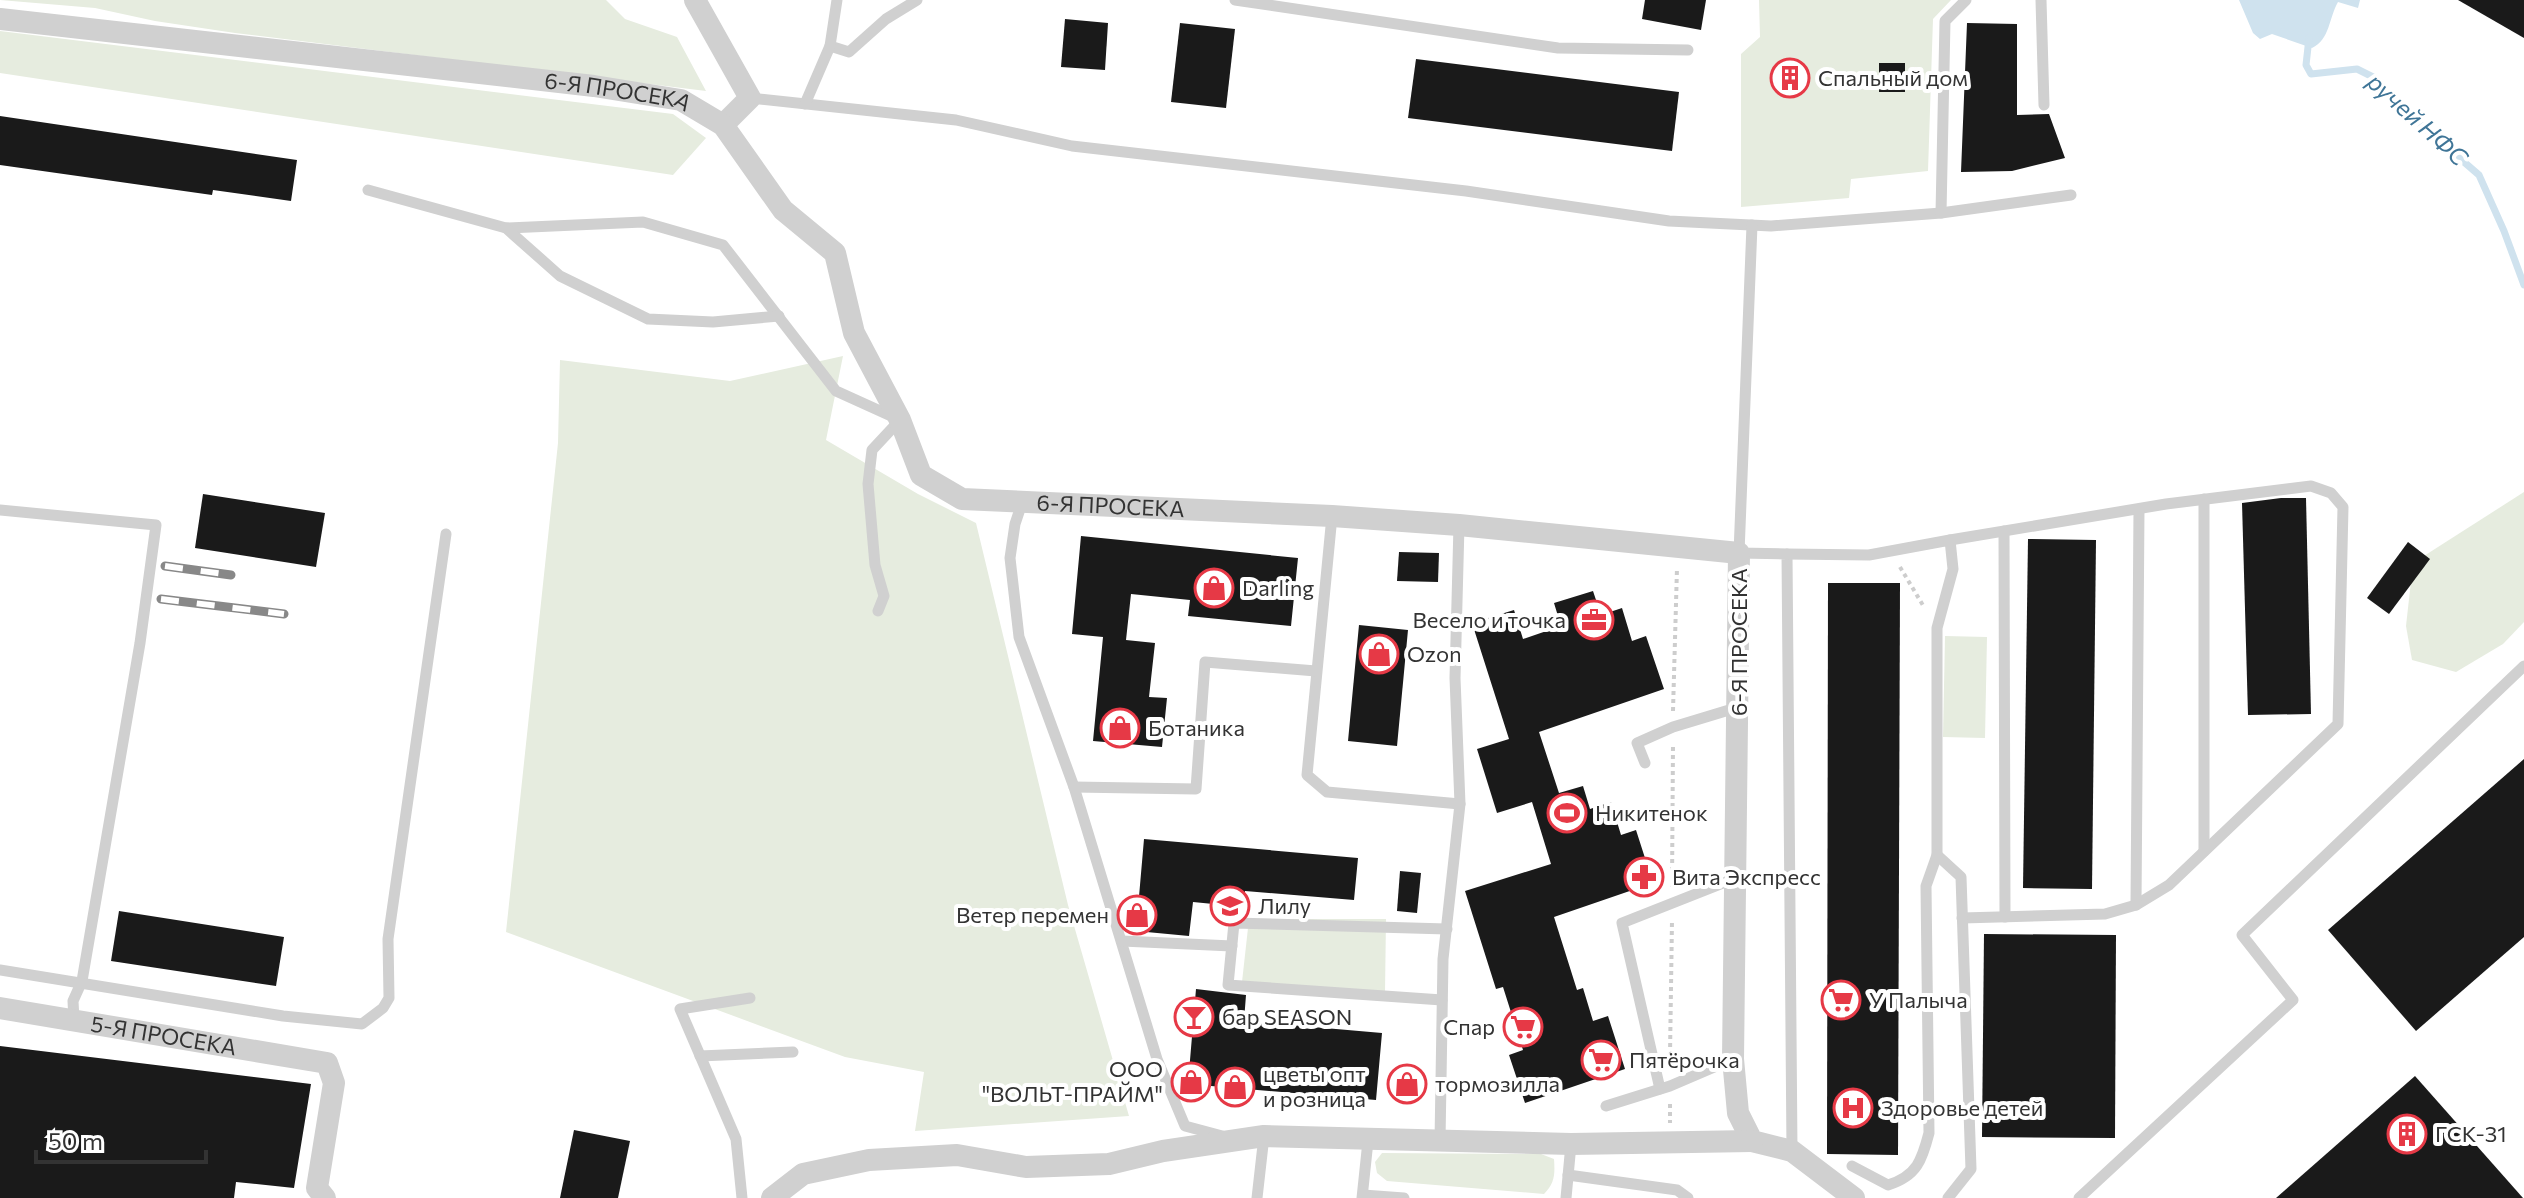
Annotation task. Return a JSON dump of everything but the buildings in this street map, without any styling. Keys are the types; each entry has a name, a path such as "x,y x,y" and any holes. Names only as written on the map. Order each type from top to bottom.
{"street":[{"path":"695,0 750,98 723,125"},
{"name":"6-Я ПРОСЕКА","path":"0,19 594,86 681,100 723,125 783,210 835,253 854,333 900,420 921,475 962,499 1332,516 1459,525 1739,553 1733,1059 1738,1113 1752,1141"},
{"name":"5-Я ПРОСЕКА","path":"0,1008 327,1063 334,1083 317,1188 325,1198"},
{"path":"772,1198 803,1174 869,1160 957,1155 1026,1167 1109,1164 1264,1136 1571,1144 1752,1141 1792,1151 1854,1198"}],"lane":[{"path":"805,104 830,46 837,0"},
{"path":"830,46 849,52 886,19 917,0"},
{"path":"1235,0 1558,48 1688,50"},
{"path":"1941,213 1945,21 1966,0"},
{"path":"2041,0 2044,105"},
{"path":"750,98 956,120 1072,146 1466,191 1669,221 1752,225 1941,213 2071,195"},
{"path":"368,190 506,228 643,222 723,245 836,391 900,420 872,450 868,484 875,565 884,596 878,611"},
{"path":"1752,225 1739,553 1869,555 2139,509 2311,486 2331,493 2343,507 2338,724 2169,885 2136,905 2105,914 1962,918"},
{"path":"506,228 560,276 648,319 713,322 779,316"},
{"path":"2204,499 2204,851"},
{"path":"1022,503 1010,558 1019,637 1074,787 1157,1059 1185,1126 1234,1139"},
{"path":"2136,905 2139,509"},
{"path":"0,510 156,525 140,643 82,981 73,1001 74,1020"},
{"path":"1332,516 1307,775 1327,792 1460,804"},
{"path":"1440,1141 1442,1000 1460,804 1455,678 1459,525"},
{"path":"2004,531 2005,917"},
{"path":"0,970 283,1016 362,1024 383,1008 389,998 388,939 446,534"},
{"path":"1852,1166 1888,1185 1901,1181 1922,1161 1929,1133 1926,886 1937,855 1937,628 1953,569 1950,540"},
{"path":"1787,554 1792,1151"},
{"path":"1074,787 1196,789 1205,662 1316,671"},
{"path":"2079,1198 2293,1000 2242,935 2524,666"},
{"path":"1645,763 1637,743 1673,727 1739,706"},
{"path":"1937,855 1961,877 1971,1169 1948,1198"},
{"path":"1665,1087 1622,923 1736,877"},
{"path":"1442,1000 1228,985 1234,923 1447,929"},
{"path":"1122,941 1232,946"},
{"path":"742,1198 736,1139 680,1009 750,998"},
{"path":"700,1056 793,1052"},
{"path":"1606,1106 1665,1087 1733,1059"},
{"path":"1257,1198 1264,1136"},
{"path":"1368,1141 1362,1196 1404,1198"},
{"path":"1566,1198 1571,1144"},
{"path":"1568,1175 1677,1190 1688,1198"}],"path":[{"path":"1670,1140 1665,1087 1672,903 1678,545"},
{"path":"1890,551 1937,628"}],"shaded area":[{"path":"0,0 606,0 625,19 677,37 706,91 235,33 95,8"},
{"path":"1759,0 1951,0 1933,19 1928,171 1851,179 1849,198 1741,207 1741,54 1760,37"},
{"path":"0,31 673,114 706,138 673,175 0,73"},
{"path":"843,356 826,440 918,494 976,523 1068,905 1129,1116 915,1131 924,1072 845,1057 506,932 558,443 560,360 730,381"},
{"path":"2524,492 2524,622 2503,644 2456,672 2412,660 2406,626 2413,563"},
{"path":"1945,636 1987,637 1985,738 1943,737"},
{"path":"1249,919 1386,919 1385,992 1242,982"},
{"path":"1382,1153 1541,1154 1554,1159 1554,1174 1544,1194 1387,1181 1377,1173 1375,1162"}],"water":[{"path":"2239,0 2360,0 2358,8 2338,2 2326,34 2312,48 2272,34 2260,39 2253,33"}],"waterway":[{"name":"ручей НФС","path":"2309,38 2306,65 2311,74 2357,69 2373,77 2397,104 2479,175 2524,285"}],"railway":[{"path":"165,566 231,575"},
{"path":"161,599 284,614"}],"place":[{"name":"Спальный дом","path":"1790,78"},
{"name":"Darling","path":"1214,588"},
{"name":"Весело и точка","path":"1594,620"},
{"name":"Ozon","path":"1379,654"},
{"name":"Ботаника","path":"1120,728"},
{"name":"Никитенок","path":"1567,813"},
{"name":"Вита Экспресс","path":"1644,877"},
{"name":"Лилу","path":"1230,906"},
{"name":"Ветер перемен","path":"1137,915"},
{"name":"У Палыча","path":"1841,1000"},
{"name":"бар SEASON","path":"1194,1017"},
{"name":"Спар","path":"1523,1027"},
{"name":"Пятёрочка","path":"1601,1060"},
{"name":"ООО \"ВОЛЬТ-ПРАЙМ\"","path":"1191,1082"},
{"name":"тормозилла","path":"1407,1084"},
{"name":"цветы опт и розница","path":"1235,1087"},
{"name":"Здоровье детей","path":"1853,1108"},
{"name":"ГСК-31","path":"2407,1134"}]}
